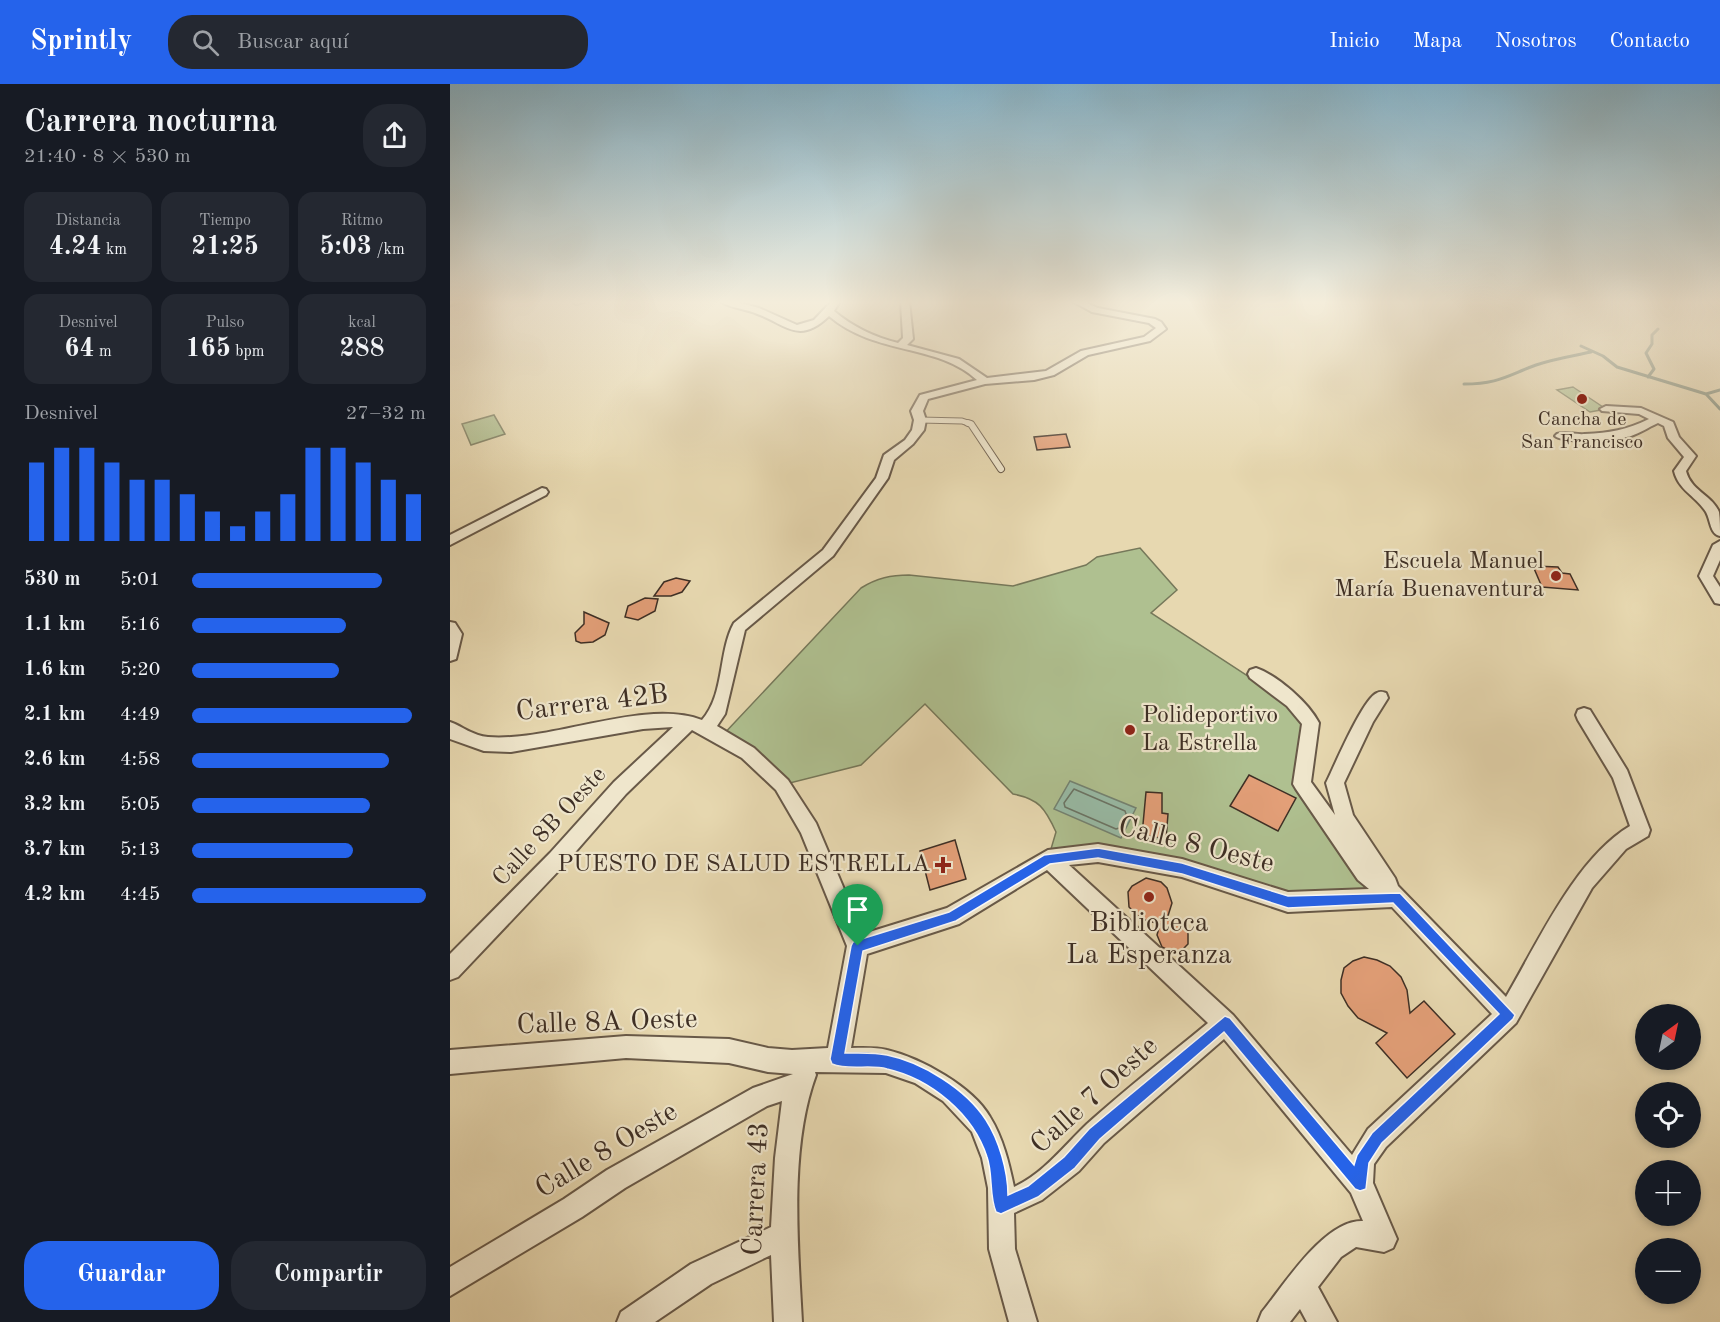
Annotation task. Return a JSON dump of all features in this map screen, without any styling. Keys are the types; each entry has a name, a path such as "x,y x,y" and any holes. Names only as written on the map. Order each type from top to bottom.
{"street":[{"path":"947,359 973,368 985,381 1034,377 1050,373 1075,359"},
{"name":"Calle 8B Oeste","path":"450,969 557,859 620,788 697,725 717,714 734,650 734,639 739,627 828,553 882,478 888,458 909,442 918,430 920,420 917,411 924,397 985,381"},
{"path":"1606,409 1637,410 1669,424 1674,438 1690,456 1680,471 1682,482 1690,492 1709,506 1720,532"},
{"path":"1561,436 1570,435 1582,438 1629,433 1659,418"},
{"path":"450,541 542,492"},
{"path":"1720,545 1706,576 1720,599"},
{"path":"450,627 454,634 451,650"},
{"path":"1256,674 1293,701 1311,723 1302,784 1365,873 1396,897 1508,1015"},
{"path":"1380,698 1366,718 1335,783 1345,818 1396,897"},
{"name":"Carrera 42B","path":"450,731 484,744 511,745 643,722 697,725"},
{"path":"1360,1184 1362,1160 1377,1138 1508,1015 1586,881 1619,843 1641,830 1621,775 1589,723"},
{"path":"697,725 748,753 782,785 809,829 858,946 837,1059 886,1061 922,1074 951,1093 981,1125 995,1158 1001,1188 1002,1249 1012,1291 1023,1322"},
{"name":"Calle 8 Oeste","path":"858,946 952,917 1048,859 1098,853 1182,868 1288,902 1396,897"},
{"path":"1048,859 1225,1023 1360,1184 1384,1239 1353,1234 1332,1248 1302,1286 1281,1307 1272,1322"},
{"name":"Calle 7 Oeste","path":"1001,1206 1033,1191 1070,1162 1095,1134 1225,1023"},
{"name":"Calle 8A Oeste","path":"450,1062 626,1047 729,1051 768,1060 805,1073 837,1059"},
{"name":"Calle 8 Oeste","path":"450,1282 573,1208 616,1179 805,1073"},
{"name":"Carrera 43","path":"788,1322 784,1235 794,1102 805,1073"},
{"path":"631,1322 701,1274 784,1235"},
{"path":"1302,1286 1323,1322"}],"lane":[{"path":"920,420 962,421 971,424 1001,469"}],"shaded area":[{"name":"Cancha de San Francisco","path":"1573,387 1606,409 1590,412 1557,390"},
{"path":"494,415 505,434 471,445 462,424"},
{"name":"Polideportivo La Estrella","path":"1140,548 1177,590 1151,613 1251,678 1311,723 1302,784 1396,897 1288,902 1098,853 1048,859 1056,832 1044,811 1035,802 1013,794 925,704 861,765 782,785 721,737 861,588 878,579 909,575 1013,586 1086,565 1097,557"}],"water":[{"path":"1070,781 1136,808 1121,838 1054,809"}],"building":[{"path":"1066,434 1070,447 1037,450 1034,437"},
{"path":"1533,566 1558,567 1562,573 1570,574 1578,590 1542,587"},
{"path":"676,578 690,581 682,592 671,596 654,596 664,582"},
{"path":"645,598 658,599 655,611 638,620 625,617 628,606"},
{"path":"584,612 609,623 605,635 593,642 576,641 575,633 584,624"},
{"path":"1249,775 1296,798 1278,831 1230,806"},
{"path":"1146,792 1162,793 1162,813 1168,814 1166,839 1142,835"},
{"name":"PUESTO DE SALUD ESTRELLA","path":"955,840 966,879 930,890 920,851"},
{"name":"Biblioteca La Esperanza","path":"1146,878 1161,882 1167,888 1172,903 1167,919 1180,922 1188,931 1188,944 1180,952 1174,953 1162,947 1157,935 1160,924 1141,919 1129,907 1128,892 1132,886"},
{"path":"1364,957 1390,966 1401,977 1407,990 1410,1013 1424,1001 1455,1034 1407,1078 1376,1043 1387,1033 1358,1018 1341,993 1344,968"}],"waterway":[{"path":"1464,384 1502,379 1557,359"},
{"path":"1607,359 1617,367 1648,377"},
{"path":"1648,377 1654,369 1649,359"},
{"path":"1648,377 1706,394"},
{"path":"1706,394 1720,390"},
{"path":"1706,394 1720,409"}],"place":[{"name":"Cancha de San Francisco","path":"1582,399"},
{"name":"Escuela Manuel María Buenaventura","path":"1556,576"},
{"name":"Polideportivo La Estrella","path":"1130,730"},
{"name":"PUESTO DE SALUD ESTRELLA","path":"943,865"},
{"name":"Biblioteca La Esperanza","path":"1149,897"}],"route":[{"path":"1098,853 1182,868 1288,902 1396,897 1508,1015 1377,1138 1362,1160 1360,1184 1225,1023 1134,1099 1095,1134 1070,1162 1033,1191 1001,1206 1001,1188 995,1158 981,1125 951,1093 922,1074 886,1061 837,1059 858,946 952,917 1048,859 1098,853"}]}
